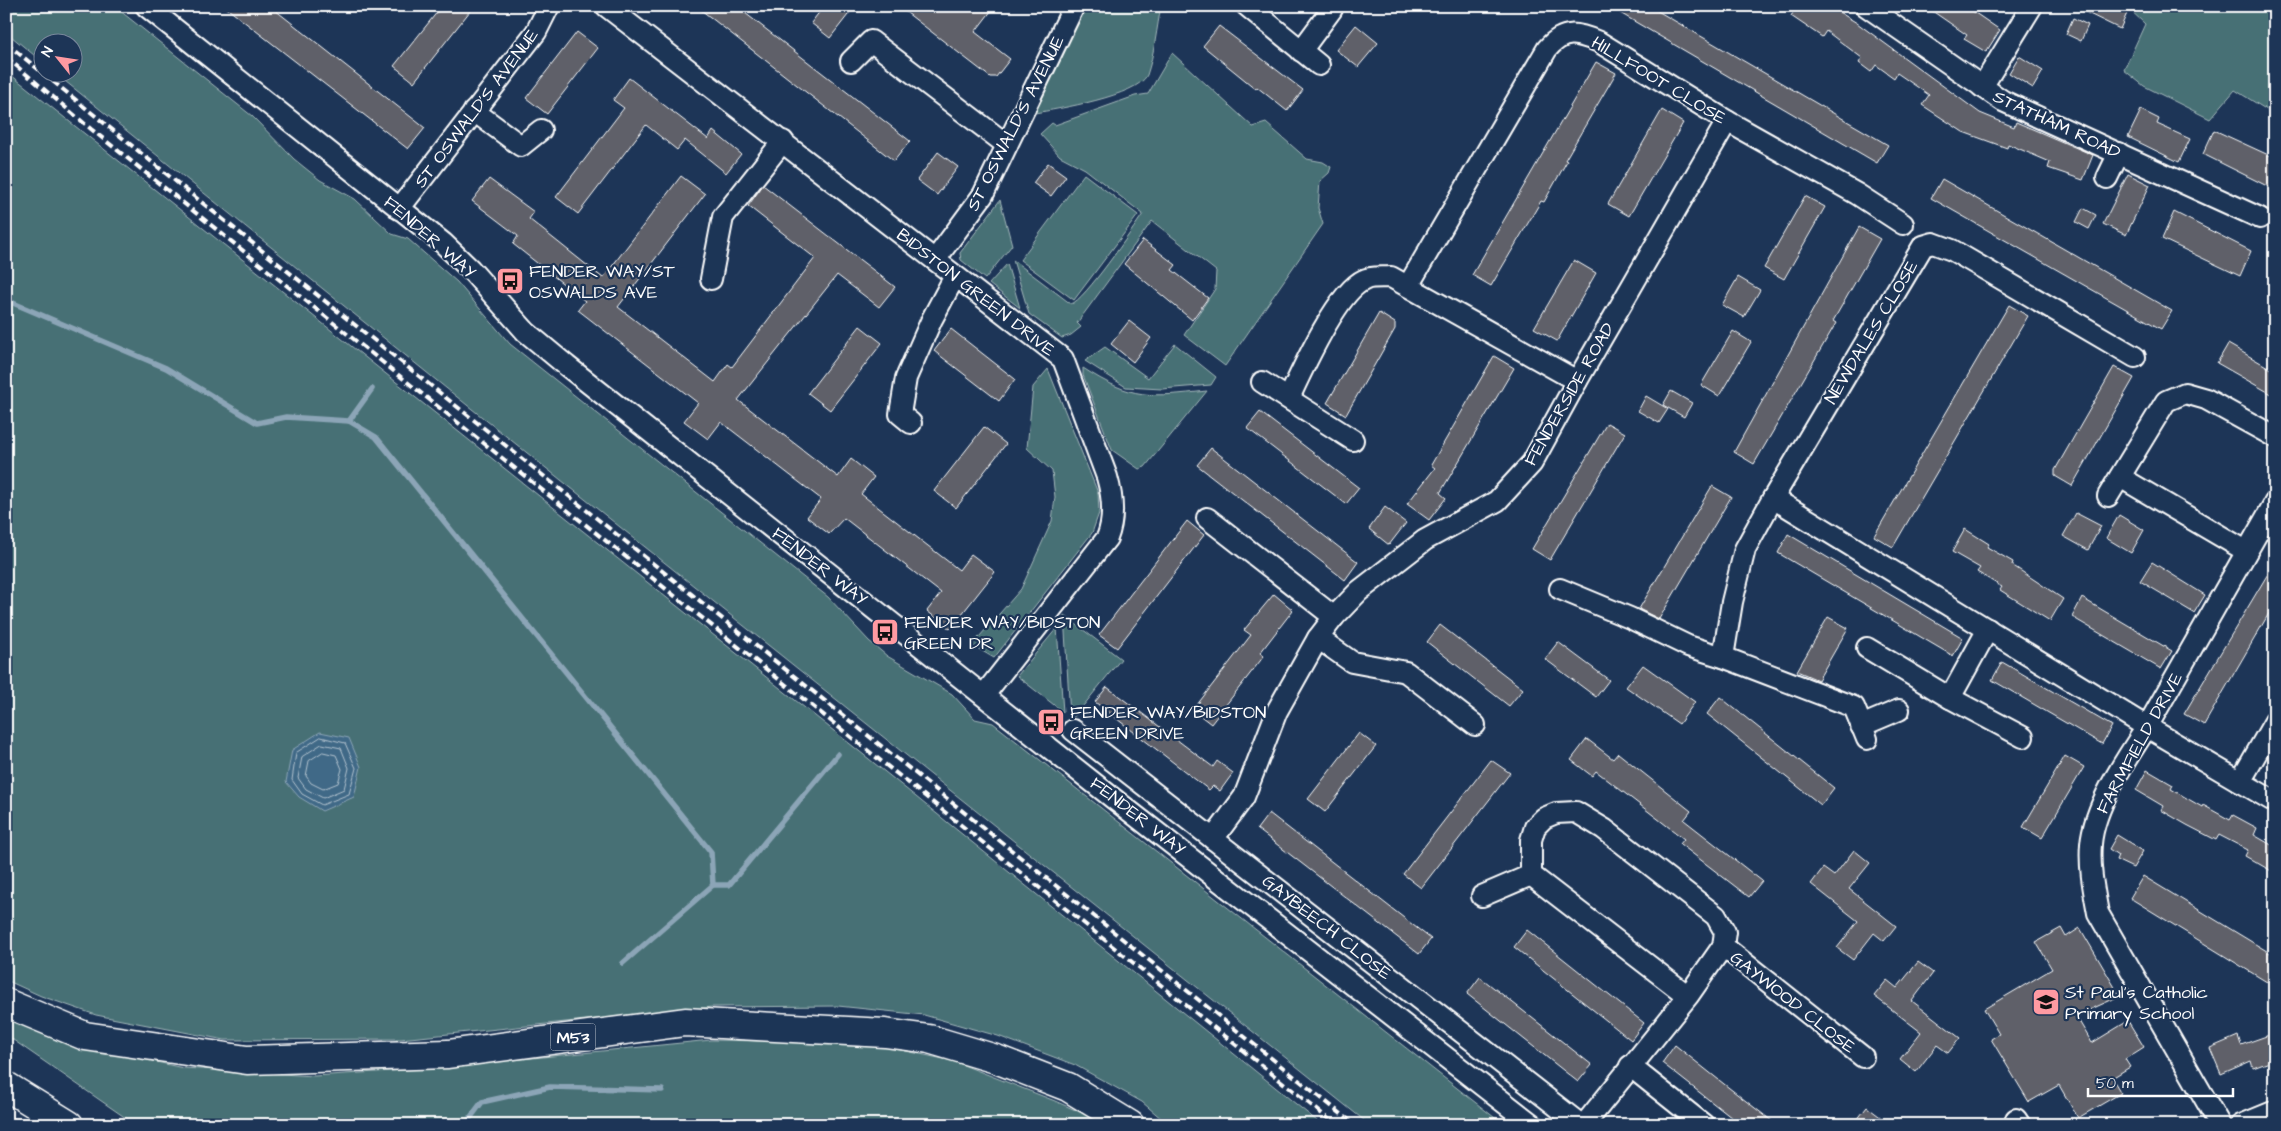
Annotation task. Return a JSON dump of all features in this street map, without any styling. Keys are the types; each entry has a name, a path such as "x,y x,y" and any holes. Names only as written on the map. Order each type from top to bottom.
{"highway":[{"name":"M53","path":"6,1003 85,1036 247,1060 448,1054 684,1022 885,1033 929,1040 996,1059 1068,1087 1130,1125"},
{"path":"6,1086 69,1125"}],"street":[{"name":"FENDER WAY","path":"146,6 443,243 526,332 567,366 1114,799 1533,1125"},
{"name":"ST OSWALD'S AVENUE","path":"399,208 536,32 549,6"},
{"name":"BIDSTON GREEN DRIVE","path":"606,6 1063,360 1112,493 1113,524 1107,538 984,695"},
{"name":"ST OSWALD'S AVENUE","path":"935,260 983,195 1074,6"},
{"path":"1247,6 1320,65"},
{"name":"STATHAM ROAD","path":"1866,6 1982,88 2021,110 2260,218"},
{"path":"1982,88 2032,6"},
{"path":"1301,51 1332,9"},
{"name":"HILLFOOT CLOSE","path":"1408,286 1526,83 1554,41 1565,36 1578,34 1599,42 1727,121 1857,194 1903,224"},
{"path":"851,61 871,42 1007,145"},
{"path":"474,111 521,146 541,130"},
{"name":"FENDERSIDE ROAD","path":"1213,839 1244,797 1277,711 1318,638 1334,617 1359,591 1425,540 1497,501 1532,463 1577,381 1727,121"},
{"path":"711,279 723,217 784,142"},
{"path":"2106,178 2119,153"},
{"name":"NEWDALES CLOSE","path":"1723,657 1732,602 1745,549 1773,498 1923,246 1933,243 1952,250 2135,357"},
{"path":"911,423 900,414 906,378 932,319 955,276"},
{"path":"1289,398 1309,355 1347,291 1365,279 1390,277 1577,381"},
{"path":"1262,382 1354,440"},
{"path":"2108,496 2166,401 2185,393 2206,399 2275,438"},
{"path":"2120,477 2246,551"},
{"path":"1773,498 2147,727 2275,802"},
{"name":"FARMFIELD DRIVE","path":"2220,1125 2098,913 2092,879 2091,843 2101,806 2275,502"},
{"path":"1207,518 1334,617"},
{"path":"1560,589 1630,618 1688,646 1723,657 1854,707 1864,733 1899,710"},
{"path":"1950,698 1988,629"},
{"path":"1318,638 1352,662 1406,672 1475,725"},
{"path":"1867,648 1950,698 2023,737"},
{"path":"2240,782 2275,721"},
{"name":"GAYBEECH CLOSE","path":"1073,730 1583,1125"},
{"path":"1114,799 1132,777"},
{"path":"1531,875 1531,840 1535,828 1544,818 1556,813 1576,812 1604,829 1716,916 1725,932 1723,946 1688,996 1583,1125"},
{"path":"1482,896 1531,875"},
{"path":"1531,875 1688,996"},
{"name":"GAYWOOD CLOSE","path":"1723,946 1863,1057"},
{"path":"1630,1066 1704,1125"},
{"path":"2241,1125 2275,1111"}],"green space":[{"path":"6,6 114,6 252,116 294,159 320,180 355,199 392,234 408,239 457,282 510,344 828,597 869,641 887,656 952,694 975,719 993,723 1504,1125 1370,1125 467,405 66,82 82,82 82,32 32,32 32,54 6,32"},
{"path":"1086,6 1161,6 1147,75 1141,82 1113,95 1078,105 1035,113 1037,109 1033,109"},
{"path":"2126,6 2275,6 2275,115 2235,90 2210,119 2144,86 2124,70 2145,24"},
{"path":"1172,53 1253,127 1266,123 1307,159 1323,162 1331,167 1329,173 1320,181 1318,208 1323,224 1225,366 1184,335 1215,289 1216,271 1152,221 1077,323 1081,327 1071,335 1062,338 1029,314 1013,260 1071,304 1086,291 1108,264 1143,214 1085,169 1060,156 1040,134 1052,123 1055,125 1135,96 1148,94"},
{"path":"6,71 869,759 1322,1125 1169,1125 1142,1102 1075,1065 998,1036 924,1015 838,1006 712,1007 400,1039 225,1040 96,1015 41,996 6,980"},
{"path":"1084,174 1138,215 1074,300 1020,260"},
{"path":"1000,200 1012,245 985,279 961,260 960,253"},
{"path":"1007,264 1020,308 989,284"},
{"path":"1175,344 1216,377 1211,385 1162,389 1126,387 1085,361 1105,347 1148,378"},
{"path":"1083,368 1115,386 1142,394 1156,395 1207,391 1145,467 1139,469 1112,450 1083,375"},
{"path":"1048,369 1098,493 1099,513 1092,533 994,658 972,645 1021,589 1052,521 1055,497 1052,471 1027,448 1033,387"},
{"path":"1064,615 1121,659 1075,716 1070,716"},
{"path":"1057,628 1063,712 1017,676"},
{"path":"6,1017 81,1045 183,1068 314,1076 423,1069 711,1040 868,1043 953,1061 1055,1101 1109,1125 136,1125 6,1035"}],"water":[{"path":"320,732 349,738 361,767 354,797 322,811 299,797 286,782 292,750"}],"building":[{"path":"224,6 270,6 425,128 408,149"},
{"path":"442,6 474,6 414,82 394,66"},
{"path":"696,6 736,6 910,141 894,161"},
{"path":"824,6 855,6 830,38 811,23"},
{"path":"898,6 995,6 975,32 1010,59 996,77 990,77"},
{"path":"1608,6 1649,6 1888,145 1877,163"},
{"path":"1797,6 1829,6 1857,23 1980,113 2014,127 2016,122 2093,155 2083,180 2048,168 2050,162 2008,144 2007,148 1963,132 1922,105 1929,95 1897,73 1894,78 1876,65 1871,72 1859,63 1862,58 1826,31 1822,37 1791,16"},
{"path":"1925,6 1965,6 2000,30 1986,52 1964,39 1967,35"},
{"path":"2073,6 2118,6 2128,11 2120,29"},
{"path":"2073,18 2088,25 2081,41 2066,34"},
{"path":"1356,25 1378,43 1358,67 1336,50"},
{"path":"1219,26 1303,90 1287,111 1257,87 1256,89 1203,46"},
{"path":"577,32 598,48 547,114 526,98"},
{"path":"2019,56 2043,71 2033,88 2009,73"},
{"path":"1596,62 1616,73 1565,160 1567,161 1544,202 1541,201 1491,286 1472,275"},
{"path":"629,78 708,139 713,131 741,154 726,173 685,140 677,150 646,125 578,214 556,197 624,108 613,100"},
{"path":"1662,110 1683,123 1629,216 1608,204"},
{"path":"2141,110 2159,119 2157,124 2190,139 2179,162 2128,137"},
{"path":"2214,130 2275,158 2275,190 2203,154"},
{"path":"938,152 958,167 937,195 917,180"},
{"path":"1048,163 1066,176 1051,196 1033,183"},
{"path":"2128,174 2150,185 2126,235 2103,224"},
{"path":"681,176 705,194 618,307 715,382 728,364 732,367 815,258 748,206 763,185 895,287 879,307 837,275 738,400 838,477 851,459 874,477 861,494 959,570 971,554 995,572 950,629 927,611 941,593 844,518 829,534 807,517 821,499 721,422 708,439 684,421 698,403 578,310 585,301 513,244 518,236 472,201 489,179 534,212 529,219 603,278"},
{"path":"1942,179 2172,311 2161,329 1931,198"},
{"path":"1805,196 1825,207 1784,279 1764,268"},
{"path":"2083,208 2096,215 2089,229 2076,222"},
{"path":"2174,212 2251,251 2240,276 2162,239"},
{"path":"1859,227 1880,239 1833,321 1836,323 1754,464 1734,452"},
{"path":"1143,240 1176,265 1172,270 1208,298 1192,320 1124,264"},
{"path":"1574,260 1596,273 1557,341 1534,328"},
{"path":"1738,277 1760,290 1744,317 1722,305"},
{"path":"2009,305 2028,316 1893,547 1874,536"},
{"path":"1379,313 1395,323 1395,329 1346,415 1327,403"},
{"path":"1129,321 1151,338 1133,362 1111,344"},
{"path":"860,326 882,343 830,410 808,393"},
{"path":"951,329 1015,379 999,401 934,351"},
{"path":"1733,331 1751,342 1719,396 1701,385"},
{"path":"2228,344 2275,371 2275,396 2217,363"},
{"path":"1494,356 1514,368 1440,493 1446,498 1429,520 1407,504 1435,468 1431,465"},
{"path":"2114,367 2134,378 2072,486 2055,476 2055,470"},
{"path":"1671,391 1692,403 1684,417 1663,405"},
{"path":"1646,396 1668,409 1659,423 1638,411"},
{"path":"1260,412 1359,488 1346,504 1247,428"},
{"path":"1607,423 1625,433 1550,560 1532,549"},
{"path":"984,427 1006,444 956,508 934,491"},
{"path":"1211,448 1358,562 1345,580 1197,465"},
{"path":"1712,486 1731,497 1659,619 1639,609"},
{"path":"1385,507 1406,523 1389,545 1369,529"},
{"path":"2076,513 2101,526 2088,550 2063,536"},
{"path":"2119,515 2144,530 2131,553 2106,538"},
{"path":"1187,521 1204,535 1117,648 1099,635"},
{"path":"1965,529 1989,544 1987,547 2013,562 2012,565 2063,599 2050,621 2000,590 2002,587 1977,572 1980,568 1952,552"},
{"path":"1788,534 1963,638 1953,656 1778,553"},
{"path":"2152,562 2205,595 2194,613 2140,581"},
{"path":"2275,562 2275,603 2204,725 2184,714"},
{"path":"1274,594 1293,610 1260,653 1264,656 1211,724 1193,710 1251,635 1244,630"},
{"path":"2082,598 2172,651 2161,669 2072,617"},
{"path":"1828,617 1848,628 1818,680 1797,671"},
{"path":"1440,625 1523,689 1509,706 1427,642"},
{"path":"1558,642 1609,680 1596,697 1545,659"},
{"path":"2002,662 2112,726 2102,744 1992,680"},
{"path":"1643,665 1695,702 1679,724 1626,687"},
{"path":"1107,687 1213,767 1217,761 1233,773 1220,791 1213,786 1209,790 1095,702"},
{"path":"1720,697 1834,788 1821,805 1707,714"},
{"path":"1359,733 1376,746 1325,812 1308,799"},
{"path":"1587,739 1613,759 1618,753 1691,811 1684,820 1762,881 1749,897 1680,844 1684,839 1596,771 1592,776 1571,760"},
{"path":"2065,756 2084,767 2042,838 2023,827"},
{"path":"1491,760 1510,773 1421,888 1403,874"},
{"path":"2147,770 2173,785 2171,789 2202,807 2203,805 2230,820 2233,815 2257,828 2254,835 2275,847 2275,873 2245,856 2248,850 2219,835 2216,840 2187,825 2161,810 2163,806 2136,790"},
{"path":"1269,813 1431,939 1419,954 1257,829"},
{"path":"2117,835 2143,851 2133,868 2116,860 2118,855 2109,849"},
{"path":"1854,850 1870,863 1849,889 1896,926 1884,941 1874,933 1853,960 1837,948 1858,921 1811,884 1823,868 1834,876"},
{"path":"2143,876 2275,956 2275,987 2130,898"},
{"path":"2061,928 2066,937 2080,928 2120,996 2076,1016 2092,1043 2128,1021 2144,1047 2125,1059 2130,1067 2112,1078 2121,1093 2078,1118 2059,1085 2029,1102 1991,1039 1999,1034 1984,1009 2052,969 2036,942"},
{"path":"1527,930 1644,1023 1631,1040 1514,947"},
{"path":"1918,962 1933,973 1912,1001 1960,1038 1948,1053 1937,1045 1916,1072 1900,1059 1921,1032 1874,996 1887,980 1897,988"},
{"path":"1480,977 1592,1065 1578,1082 1467,994"},
{"path":"2275,1033 2275,1060 2253,1068 2251,1061 2221,1074 2210,1048 2238,1036 2241,1045"},
{"path":"1675,1045 1777,1125 1741,1125 1662,1063"},
{"path":"1867,1107 1891,1125 1853,1125"}],"waterway":[{"path":"6,300 166,368 257,423 286,417 349,421 376,437 711,852 713,885 729,885 838,754"},
{"path":"349,421 372,389"},
{"path":"623,963 713,885"},
{"path":"465,1125 482,1102 550,1087 662,1090"}],"railway":[{"path":"6,43 185,189 1355,1125"},
{"path":"6,57 91,129 1336,1125"}],"place":[{"name":"FENDER WAY/ST OSWALDS AVE","path":"510,281"},
{"name":"FENDER WAY/BIDSTON GREEN DR","path":"885,632"},
{"name":"FENDER WAY/BIDSTON GREEN DRIVE","path":"1051,722"},
{"name":"St Paul's Catholic Primary School","path":"2046,1002"}]}
